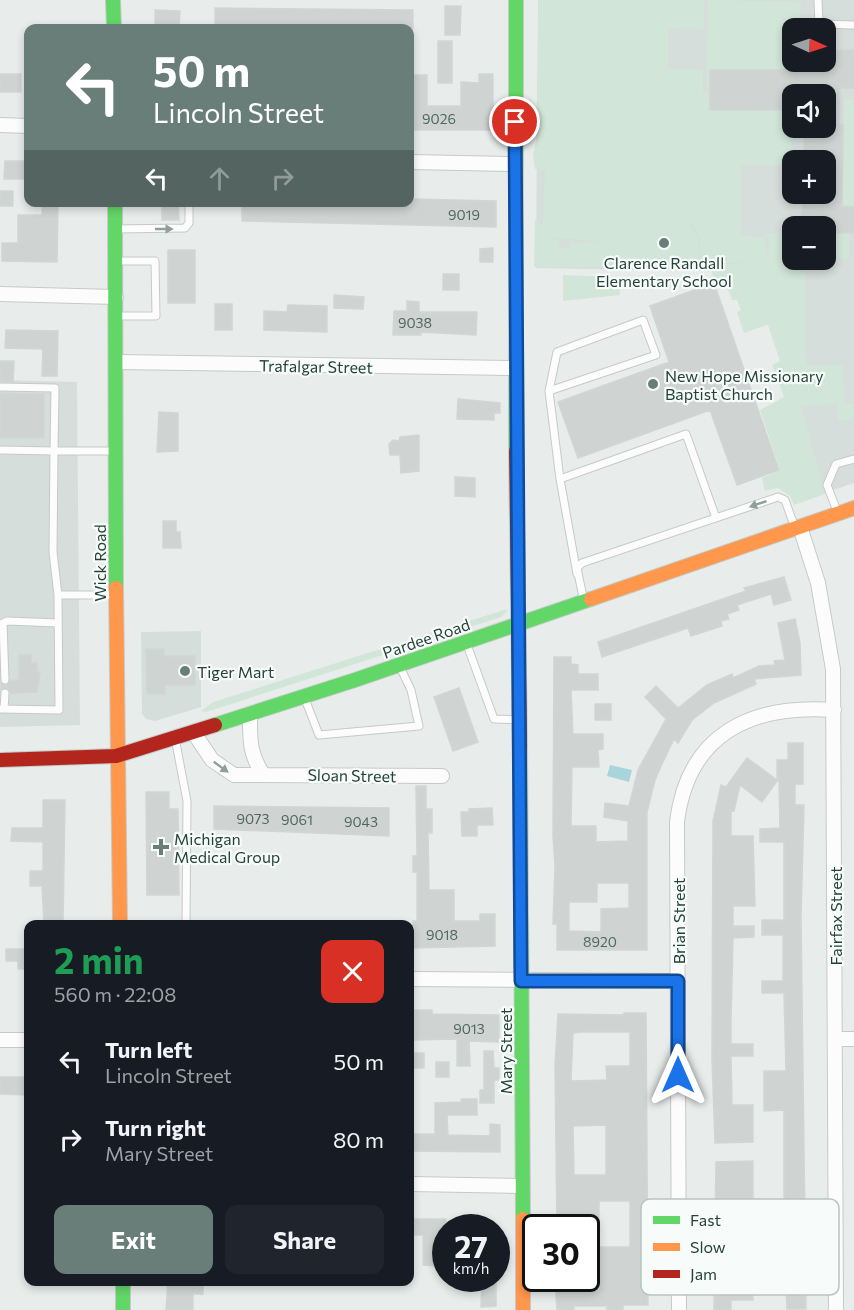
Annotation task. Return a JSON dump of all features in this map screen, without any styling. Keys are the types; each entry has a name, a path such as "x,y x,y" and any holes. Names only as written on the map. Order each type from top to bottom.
{"street":[{"path":"113,0 114,24"},
{"name":"Mary Street","path":"516,0 516,368 523,1310"},
{"path":"0,125 24,126"},
{"path":"414,162 516,164"},
{"name":"Wick Road","path":"115,207 116,756 120,920"},
{"path":"0,294 116,297"},
{"name":"Trafalgar Street","path":"116,362 516,368"},
{"name":"Pardee Road","path":"0,760 116,756 194,733 584,602 854,508"},
{"name":"Fairfax Street","path":"797,527 818,584 833,669 836,1199"},
{"name":"Brian Street","path":"679,1199 677,822 683,792 693,769 717,740 753,717 789,710 834,710"},
{"path":"250,714 250,748 253,760 262,774"},
{"name":"Sloan Street","path":"194,733 212,760 227,772 243,776 262,774 442,776"},
{"path":"414,979 678,981"},
{"path":"835,1039 854,1039"},
{"path":"0,1040 24,1040"},
{"path":"414,1184 522,1186"},
{"path":"123,1286 123,1310"},
{"name":"Brian Street","path":"679,1295 679,1310"},
{"name":"Fairfax Street","path":"836,1295 836,1310"}],"lane":[{"path":"818,0 819,24 854,25"},
{"path":"115,229 185,228 189,224 189,207"},
{"path":"115,261 155,261 156,294 156,316 116,316"},
{"path":"549,391 656,355 643,320 557,352 549,391 560,480 584,602"},
{"path":"0,387 55,388 53,552 58,595 59,710 2,709 5,693"},
{"path":"560,480 686,434 716,518"},
{"path":"0,450 116,451"},
{"path":"838,513 827,485 836,464 854,459"},
{"path":"577,574 577,568 582,563 778,497 785,500 797,527"},
{"path":"58,595 116,595"},
{"path":"5,680 3,623 7,621 58,623"},
{"path":"466,642 494,719 520,720"},
{"path":"304,696 320,735 419,726 411,690 399,664"},
{"path":"176,738 187,801 186,920"}],"shaded area":[{"name":"Clarence Randall Elementary School","path":"538,0 854,0 854,483 796,503 794,343 747,272 536,268"},
{"path":"0,380 77,382 80,725 0,727"},
{"path":"201,631 201,707 155,721 146,719 142,714 141,632"}],"green space":[{"name":"Clarence Randall Elementary School","path":"539,0 704,0 704,29 668,28 668,69 703,70 703,92 710,92 710,110 782,111 782,138 792,138 792,150 782,150 782,164 741,166 741,235 765,238 768,265 769,239 766,233 782,233 782,270 805,270 806,366 843,365 844,404 854,404 854,419 838,420 837,404 801,406 825,494 794,505 790,496 778,488 765,491 762,478 780,470 760,410 784,397 772,365 780,361 768,325 744,333 737,312 741,310 737,300 732,300 726,284 716,286 709,264 759,264 701,262 699,235 691,223 690,215 690,227 698,237 700,267 534,267 535,219 543,227 545,171 554,170 535,169 533,154 536,141","holes":["554,238 603,241 571,243 570,249 559,248 559,242"]},
{"path":"708,0 801,2 799,18 782,18 782,69 710,70 709,86 707,86"},
{"path":"844,100 854,100 854,205 843,205"},
{"path":"849,231 849,259 836,259 836,232"},
{"path":"563,275 619,277 620,295 563,301"},
{"path":"508,610 501,617 206,712 201,711 213,702"}],"water":[{"path":"610,765 632,770 629,782 607,776"}],"building":[{"path":"445,6 461,6 460,35 445,35"},
{"path":"215,8 413,10 413,24 215,24"},
{"path":"155,10 180,11 179,24 155,24"},
{"path":"438,41 452,41 452,83 438,83"},
{"path":"836,50 854,50 854,88 840,88 839,125 843,125 842,207 854,207 854,233 836,233 836,216 801,216 803,204 836,204 836,150 804,150 804,138 836,138 836,84 782,84 782,110 710,110 710,70 836,72"},
{"path":"0,74 21,74 21,92 0,92"},
{"path":"479,74 493,74 493,107 497,107 496,130 414,130 414,75 427,75 427,106 461,106 461,82 479,83"},
{"path":"5,161 24,161 24,179 4,179"},
{"path":"0,191 13,191 13,206 0,206"},
{"path":"414,199 496,201 496,227 242,221 242,207 414,207"},
{"path":"42,207 58,207 57,262 2,261 2,243 18,243 18,215 42,215"},
{"path":"162,207 178,207 179,220 162,220"},
{"path":"493,248 493,262 480,262 480,249"},
{"path":"168,250 195,250 195,303 168,303"},
{"path":"443,274 459,274 459,290 443,290"},
{"name":"New Hope Missionary Baptist Church","path":"714,283 779,470 737,485 710,410 578,458 558,402 669,362 650,306"},
{"path":"334,295 364,297 363,309 334,308"},
{"path":"407,301 419,302 419,312 477,312 476,335 421,332 421,335 393,335 394,311 407,311"},
{"path":"215,304 232,304 232,330 215,330"},
{"path":"288,305 327,306 327,332 264,330 264,311 287,312"},
{"path":"6,330 58,331 57,376 42,376 43,349 5,348"},
{"path":"0,361 14,361 13,382 0,381"},
{"path":"0,393 44,394 44,438 0,438"},
{"path":"458,399 500,403 500,413 494,413 494,420 457,419"},
{"path":"159,412 178,413 178,451 157,452"},
{"path":"419,435 419,471 401,473 400,455 390,455 389,444 393,440 399,441 400,437"},
{"path":"455,477 475,478 475,497 455,496"},
{"path":"163,521 176,521 176,532 180,532 181,548 163,548"},
{"path":"784,577 791,600 774,605 771,594 737,605 739,610 727,614 729,619 721,621 722,626 691,636 688,628 602,657 598,642 746,591 744,588"},
{"path":"795,619 800,643 801,675 754,679 756,684 714,703 692,720 678,743 674,739 655,780 647,812 647,950 557,950 557,924 553,924 554,657 571,657 571,664 578,665 578,674 598,674 598,690 571,690 573,734 603,734 603,749 598,750 599,767 572,767 571,826 596,826 596,842 628,841 628,821 604,817 605,803 629,806 638,770 666,719 645,697 656,686 678,708 707,685 732,674 733,678 759,666 775,665 774,661 785,660 778,623","holes":["597,883 629,883 629,908 601,909 601,932 569,931 569,902 597,902"]},
{"path":"146,649 164,649 164,656 195,656 195,685 165,685 165,694 147,694"},
{"path":"19,655 31,655 31,663 37,663 37,672 40,672 37,692 11,693 8,688 1,689 1,684 6,686 11,680 19,680"},
{"path":"459,688 478,742 453,751 434,697"},
{"path":"595,704 611,704 611,720 595,720"},
{"path":"788,743 803,743 803,784 795,784 795,805 804,805 801,916 805,1199 784,1199 784,1110 764,1111 764,1071 786,1071 784,993 762,993 762,981 783,981 783,935 762,935 762,920 784,920 784,842 760,842 760,829 780,828 779,778 762,802 740,785 734,811 731,810 731,836 753,836 755,906 733,906 733,926 754,926 754,937 733,938 731,1044 753,1044 753,1056 731,1056 732,1105 753,1105 753,1142 715,1143 712,1060 713,821 721,785 726,787 747,758 777,780 777,760 788,760"},
{"path":"416,786 426,786 426,809 432,809 432,833 428,833 429,890 454,890 454,921 480,921 480,914 495,914 495,946 414,948 414,921 417,921 417,872 413,872 413,856 417,856"},
{"path":"146,792 169,792 169,809 178,809 179,895 147,895"},
{"path":"43,800 65,800 63,920 44,920 42,886 30,886 30,871 43,871 43,842 11,841 12,828 43,828"},
{"path":"214,806 389,808 389,836 214,829"},
{"path":"492,808 493,825 477,825 477,836 462,836 461,812 469,812 469,809"},
{"path":"6,949 24,949 24,969 18,969 18,961 6,961"},
{"path":"415,1010 432,1010 432,1014 499,1015 499,1042 469,1041 470,1066 457,1066 457,1039 415,1040"},
{"path":"646,1013 647,1199 641,1199 641,1295 648,1295 648,1305 623,1305 623,1310 607,1310 607,1306 574,1306 574,1310 557,1310 556,1292 600,1292 600,1247 630,1247 630,1201 599,1201 599,1214 557,1214 555,1066 558,1014","holes":["630,1032 630,1066 606,1066 607,1080 571,1081 573,1033","606,1125 606,1175 574,1175 573,1126"]},
{"path":"484,1051 493,1051 494,1068 499,1068 499,1080 494,1080 494,1103 480,1103 480,1090 484,1090"},
{"path":"414,1053 424,1053 424,1068 414,1068"},
{"path":"436,1062 449,1062 449,1077 436,1077"},
{"path":"0,1077 24,1077 24,1095 0,1094"},
{"path":"461,1099 477,1099 477,1115 447,1115 448,1135 490,1136 490,1124 500,1125 500,1152 414,1151 414,1134 435,1134 435,1103 462,1102"},
{"path":"753,1161 753,1199 716,1199 716,1162"},
{"path":"414,1219 432,1219 432,1266 423,1265 423,1235 414,1235"},
{"path":"168,1286 203,1286 203,1294 193,1294 193,1310 166,1310"},
{"path":"482,1292 496,1292 496,1306 481,1307"},
{"path":"714,1295 753,1295 753,1300 731,1300 731,1310 714,1310"},
{"path":"786,1295 806,1295 806,1309 787,1309"}],"traffic: fast":[{"path":"113,0 114,24"},
{"path":"516,0 516,451"},
{"path":"115,207 116,588"},
{"path":"215,725 355,680 591,599"},
{"path":"520,747 523,1214"},
{"path":"123,1286 123,1310"}],"traffic: slow":[{"path":"591,599 854,508"},
{"path":"116,588 120,920"},
{"path":"523,1292 523,1310"}],"traffic: jam":[{"path":"516,451 520,747"},
{"path":"0,760 116,756 215,725"}],"place":[{"name":"Clarence Randall Elementary School","path":"664,243"},
{"name":"New Hope Missionary Baptist Church","path":"653,384"},
{"name":"Tiger Mart","path":"185,671"},
{"name":"Michigan Medical Group","path":"161,847"}],"route":[{"path":"515,122 516,565 520,675 521,981 678,981 678,1075"}]}
